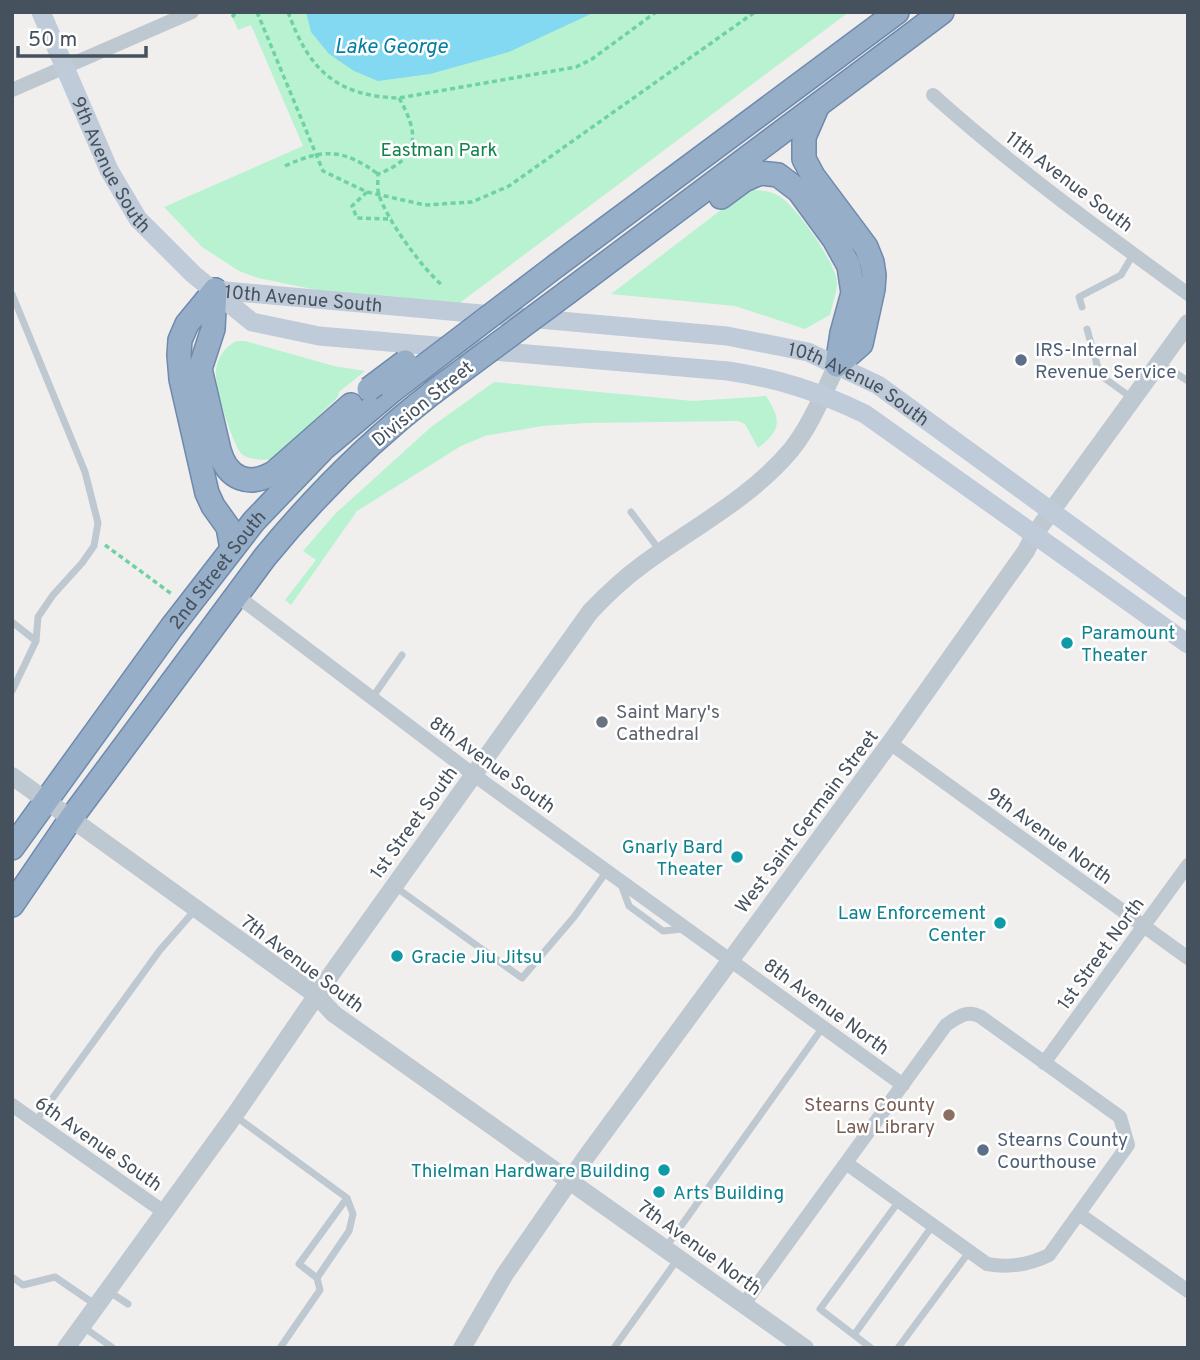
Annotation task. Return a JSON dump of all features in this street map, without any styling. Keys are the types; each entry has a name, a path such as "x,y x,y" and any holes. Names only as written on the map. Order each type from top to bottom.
{"highway":[{"name":"Division Street","path":"467,333 897,12"},
{"name":"Division Street","path":"12,905 72,817 286,532 366,448 432,393 568,292 608,270 942,12"},
{"path":"817,106 804,137 804,159 813,176 866,247 874,275 861,344 837,365"},
{"path":"608,270 744,180 760,173 778,175 799,191 834,239 849,266 853,293 837,365"},
{"path":"215,290 213,329 200,369 222,461 230,472 242,479 263,480 369,390 424,348 467,333"},
{"path":"215,290 187,324 180,340 178,355 207,493 228,527 232,549"},
{"name":"2nd Street South","path":"12,848 171,628 281,491 324,448 467,333"}],"main road":[{"name":"9th Avenue South","path":"41,12 109,170 138,219 192,274 215,290"},
{"name":"10th Avenue South","path":"215,290 727,336 808,352 877,385 1188,611"},
{"name":"10th Avenue South","path":"215,290 252,322 319,336 728,371 772,378 823,394 865,414 1188,644"}],"street":[{"path":"12,90 192,12"},
{"name":"11th Avenue South","path":"933,95 997,151 1088,222 1188,294"},
{"name":"West Saint Germain Street","path":"462,1348 499,1283 571,1180 890,743 1026,551 1034,535 1188,323"},
{"name":"1st Street South","path":"65,1348 234,1116 316,995 590,612 615,587 740,498 770,472 791,449 809,422 837,365"},
{"name":"8th Avenue South","path":"237,596 474,775 730,959"},
{"name":"9th Avenue North","path":"890,743 1188,958"},
{"name":"7th Avenue South","path":"12,776 316,995 334,1014 571,1180"},
{"name":"1st Street North","path":"1044,1063 1188,865"},
{"name":"8th Avenue North","path":"730,959 902,1085"},
{"path":"744,1304 902,1085 946,1025 963,1013 974,1013 1120,1116 1128,1145 1049,1255 1036,1261 1004,1267 987,1264 846,1163"},
{"name":"6th Avenue South","path":"12,1105 164,1212"},
{"name":"7th Avenue North","path":"571,1180 805,1348"},
{"path":"1079,1214 1188,1291"}],"lane":[{"path":"1082,307 1079,297 1121,275 1134,253"},
{"path":"12,294 85,472 98,523 94,546 38,617 36,641 12,691"},
{"path":"1087,329 1100,376 1133,399"},
{"path":"1160,362 1188,381"},
{"path":"631,512 661,552"},
{"path":"12,622 36,641"},
{"path":"372,698 402,655"},
{"path":"394,886 522,978 574,917 607,870"},
{"path":"36,1121 160,950 196,909"},
{"path":"614,1348 673,1253 823,1027"},
{"path":"234,1116 347,1198 353,1214 349,1231 317,1278"},
{"path":"280,1348 320,1290 317,1278 299,1264 347,1198"},
{"path":"871,1348 820,1309 899,1201"},
{"path":"854,1335 933,1225"},
{"path":"898,1348 970,1251"},
{"path":"12,1277 23,1285 55,1277 102,1298 128,1304"},
{"path":"82,1326 113,1348"}],"path":[{"path":"257,12 292,91 320,168 327,174 367,191 410,203 442,205 472,202 497,192 531,171 755,12"},
{"path":"289,12 306,52 328,78 359,93 399,98 576,66 592,59 656,12"},
{"path":"378,174 401,161 413,144 412,122 399,98"},
{"path":"285,166 315,154 339,153 361,161 378,174"},
{"path":"378,174 377,193 425,268 442,285"},
{"path":"367,191 352,205 357,218 392,219"},
{"path":"95,538 178,598"}],"green space":[{"name":"Eastman Park","path":"230,12 849,12 457,305 327,292 258,278 239,271 202,247 164,207 303,146 251,25 238,30"},
{"path":"747,190 767,191 779,196 795,211 814,236 830,262 837,282 830,315 805,329 735,306 611,294"},
{"path":"237,341 334,366 365,371 339,392 338,397 275,458 250,458 243,455 234,441 216,378 220,357 225,349"},
{"path":"494,382 693,401 766,396 775,412 777,425 771,436 758,448 745,424 738,421 586,423 542,426 485,436 461,446 357,511 291,605 285,600 316,560 303,551 335,514 431,427"}],"water":[{"name":"Lake George","path":"306,12 595,12 509,52 430,74 378,81 354,71 329,54 311,32"}],"place":[{"name":"IRS-Internal Revenue Service","path":"1021,360"},
{"name":"Paramount Theater","path":"1067,643"},
{"name":"Saint Mary's Cathedral","path":"602,722"},
{"name":"Gnarly Bard Theater","path":"737,857"},
{"name":"Law Enforcement Center","path":"1000,923"},
{"name":"Gracie Jiu Jitsu","path":"397,956"},
{"name":"Stearns County Law Library","path":"949,1115"},
{"name":"Stearns County Courthouse","path":"983,1150"},
{"name":"Thielman Hardware Building","path":"664,1170"},
{"name":"Arts Building","path":"659,1192"}]}
